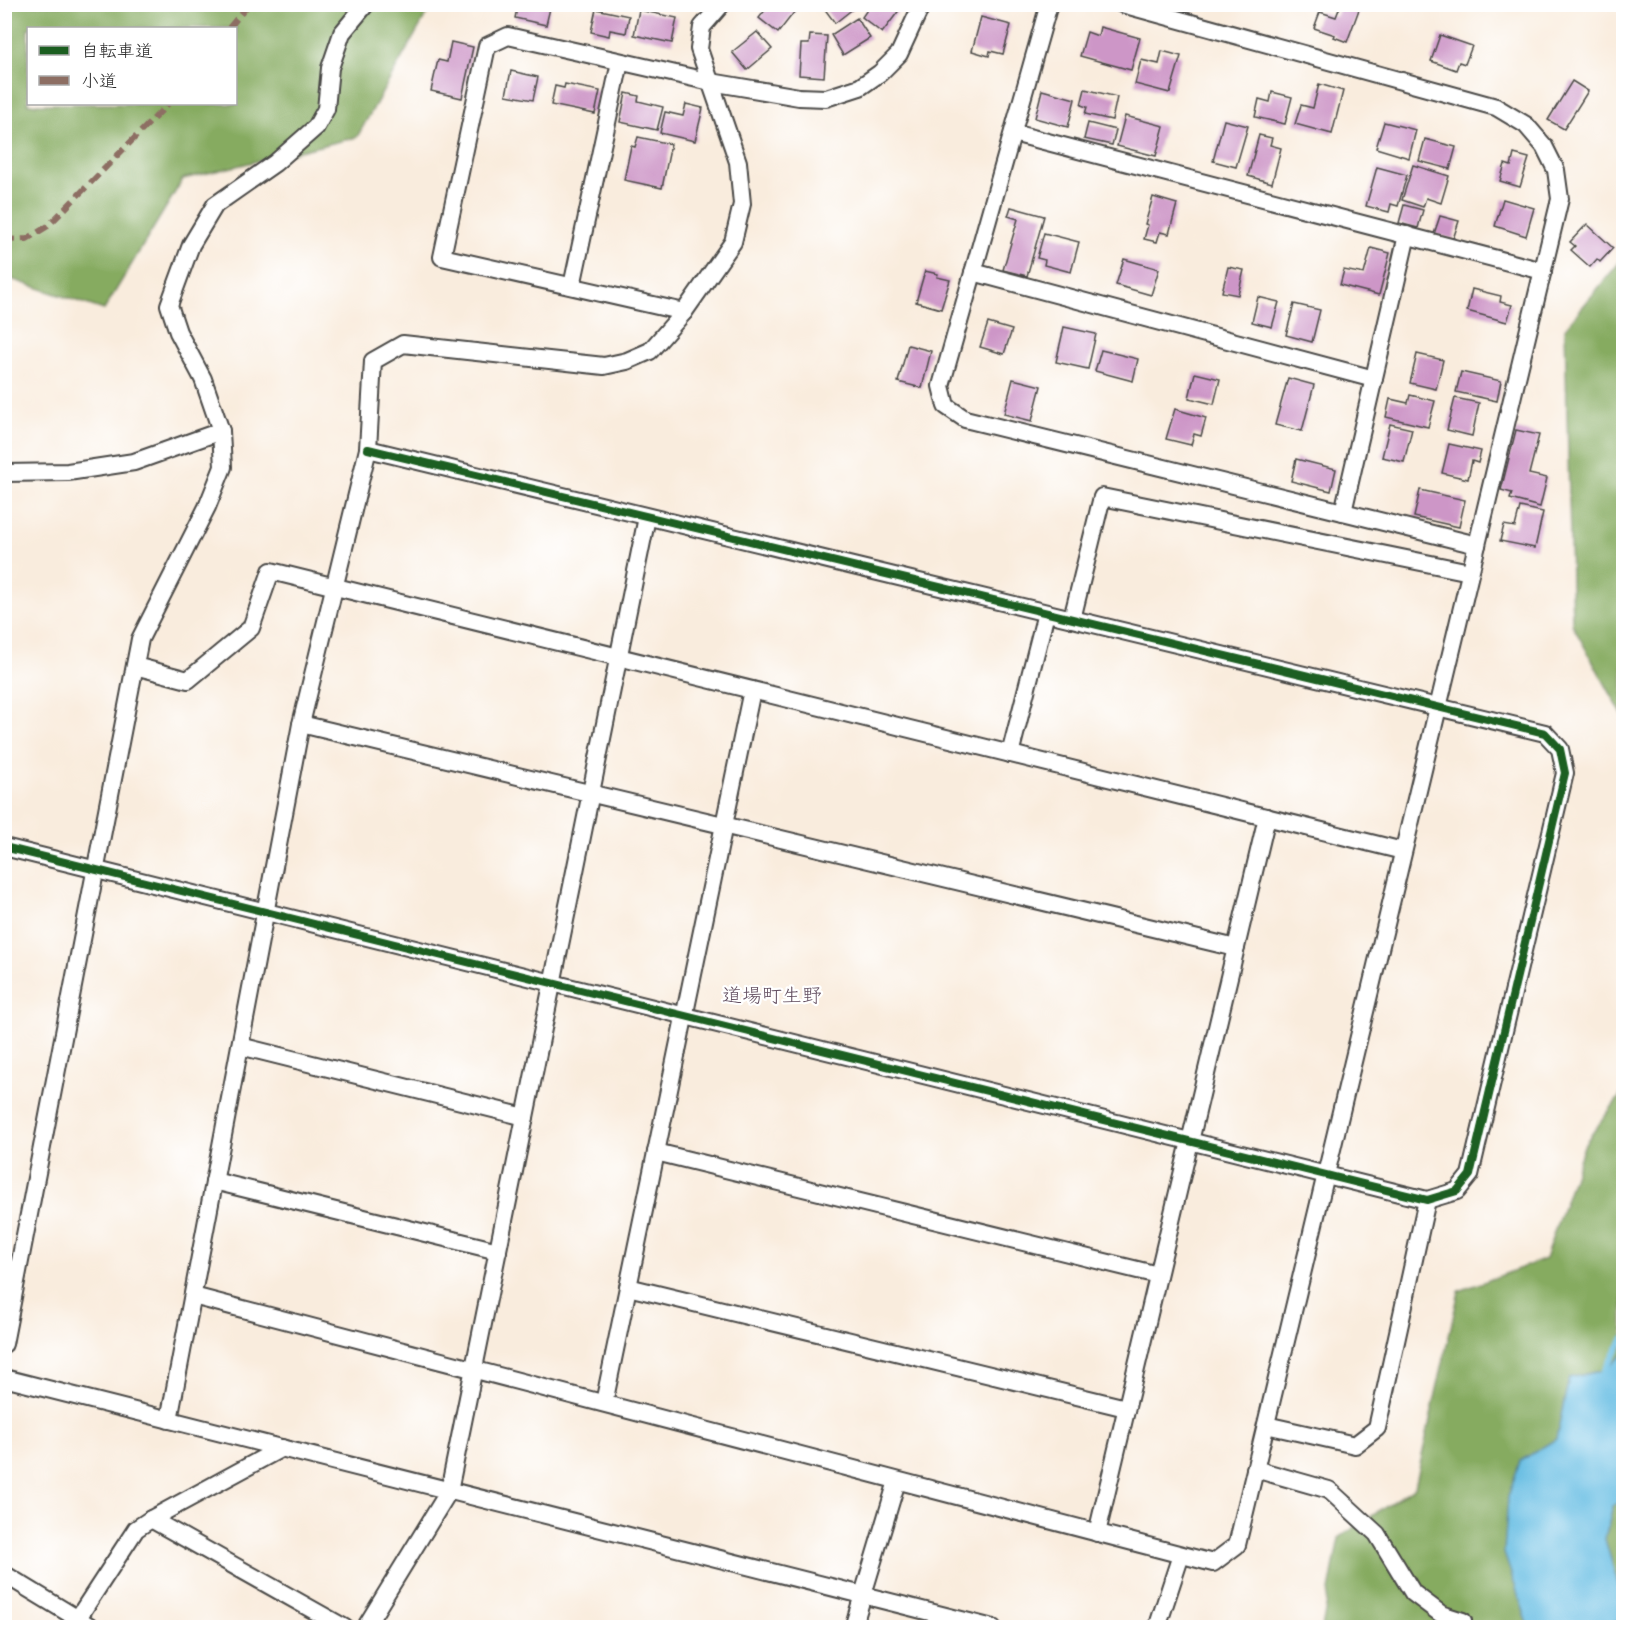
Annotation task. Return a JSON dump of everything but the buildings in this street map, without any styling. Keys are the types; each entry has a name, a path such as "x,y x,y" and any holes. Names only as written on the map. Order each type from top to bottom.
{"street":[{"path":"4,1344 140,639 207,507 223,467 221,431 203,379 178,332 169,305 190,245 215,205 275,163 316,127 326,109 330,68 342,33 366,4"},
{"path":"169,1420 301,724 368,449 373,360 403,344 604,366 627,361 650,351 684,312 733,242 742,204 738,162 699,49 702,27 722,4"},
{"path":"684,312 442,257 487,46 508,36 711,82 799,97 826,98 860,87 880,73 899,54 922,4"},
{"path":"1049,4 940,386 946,406 965,419 1477,545"},
{"path":"193,1296 1213,1563 1237,1545 1560,199 1556,170 1544,146 1526,125 1496,107 1122,4"},
{"path":"572,286 620,62"},
{"path":"1013,133 1543,271"},
{"path":"1343,512 1407,235"},
{"path":"973,272 1374,378"},
{"path":"4,473 68,472 134,462 221,431"},
{"path":"4,847 1427,1200 1457,1191 1470,1176 1565,773 1560,749 1545,734 368,449"},
{"path":"1072,619 1102,497 1470,572"},
{"path":"365,1628 449,1491 647,516"},
{"path":"135,666 188,681 251,628 271,571 1403,851"},
{"path":"1010,754 1046,613"},
{"path":"604,1404 752,690"},
{"path":"301,724 1236,948"},
{"path":"1097,1533 1267,817"},
{"path":"240,1046 525,1117"},
{"path":"656,1152 1158,1275"},
{"path":"214,1181 498,1251"},
{"path":"1266,1425 1355,1445 1377,1428 1427,1200"},
{"path":"628,1287 1126,1408"},
{"path":"4,1378 993,1628"},
{"path":"78,1618 136,1529 282,1448"},
{"path":"1255,1469 1329,1490 1377,1533 1413,1593 1441,1614 1463,1621"},
{"path":"853,1628 897,1480"},
{"path":"151,1519 345,1628"},
{"path":"1157,1628 1181,1555"},
{"path":"4,1574 93,1628"}],"green space":[{"path":"5,5 432,5 357,137 183,179 104,310 5,277"},
{"path":"1623,258 1623,716 1572,624 1565,328"},
{"path":"1623,1092 1623,1627 1322,1628 1339,1538 1415,1487 1459,1291 1545,1259 1585,1143"}],"water":[{"path":"1623,1354 1623,1499 1613,1506 1605,1539 1623,1601 1623,1620 1600,1627 1529,1627 1504,1553 1508,1497 1520,1461 1556,1439 1569,1378 1605,1370"}],"waterway":[{"path":"1601,1376 1624,1338"}],"marked path":[{"path":"230,27 249,4"},
{"path":"4,239 27,239 48,226 167,105"}],"cycle path":[{"path":"4,847 1427,1200 1457,1191 1470,1175 1565,773 1560,749 1545,733 368,449"}],"district":[{"name":"道場町生野","path":"772,994"}]}
